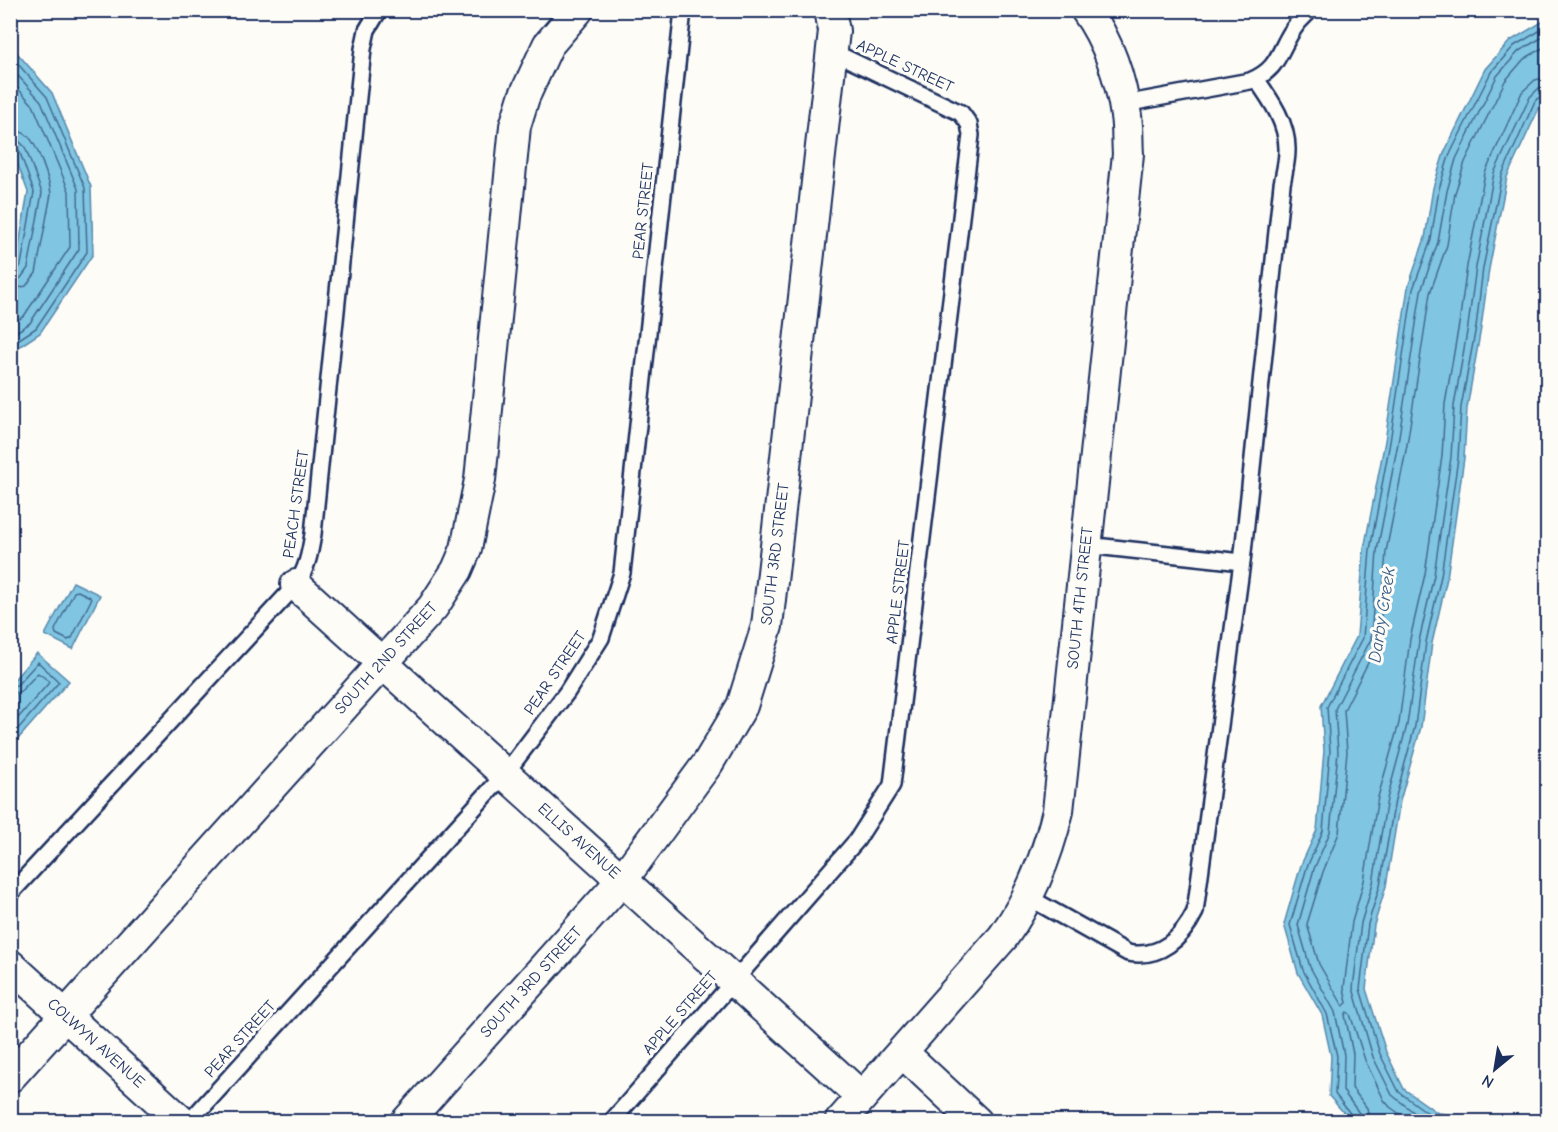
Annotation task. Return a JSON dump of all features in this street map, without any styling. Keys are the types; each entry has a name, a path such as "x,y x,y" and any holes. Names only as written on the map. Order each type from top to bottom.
{"street":[{"name":"SOUTH 2ND STREET","path":"10,1077 433,607 457,570 470,531 480,480 515,126 524,98 548,45 578,10"},
{"name":"SOUTH 3RD STREET","path":"406,1122 622,880 708,764 742,705 767,626 834,31 830,10"},
{"name":"SOUTH 4TH STREET","path":"840,1122 1003,937 1020,913 1038,877 1051,843 1058,811 1128,154 1127,117 1121,89 1105,44 1086,10"},
{"name":"ELLIS AVENUE","path":"296,585 861,1097"},
{"name":"COLWYN AVENUE","path":"10,965 182,1122"},
{"path":"902,1052 977,1122"}],"lane":[{"name":"PEACH STREET","path":"10,894 296,585 304,573 310,556 313,534 363,49 367,30 379,10"},
{"name":"PEAR STREET","path":"189,1122 505,774 567,692 602,638 622,573 682,10"},
{"path":"1124,104 1262,76 1272,68 1296,25 1310,10"},
{"name":"APPLE STREET","path":"611,1122 857,840 892,785 972,135 969,124 961,113 831,51"},
{"path":"1028,897 1128,953 1140,955 1150,954 1178,938 1188,926 1195,912 1242,562 1287,153 1287,138 1281,120 1256,79"},
{"path":"1086,545 1242,562"}],"water":[{"name":"Darby Creek","path":"1547,19 1547,98 1541,104 1507,177 1489,269 1467,408 1464,458 1447,578 1432,643 1421,727 1400,801 1386,886 1374,925 1366,989 1386,1052 1404,1089 1438,1113 1516,1121 1351,1121 1329,1096 1331,1056 1322,1015 1298,973 1284,924 1301,865 1317,830 1324,751 1321,706 1357,636 1364,549 1385,441 1408,287 1425,238 1433,188 1444,153 1485,69 1510,41"},
{"path":"11,46 52,93 91,187 93,254 40,333 11,352 11,271 16,263 28,192 11,146"},
{"path":"73,582 100,595 73,649 45,635"},
{"path":"37,653 69,681 11,747 11,683"}]}
